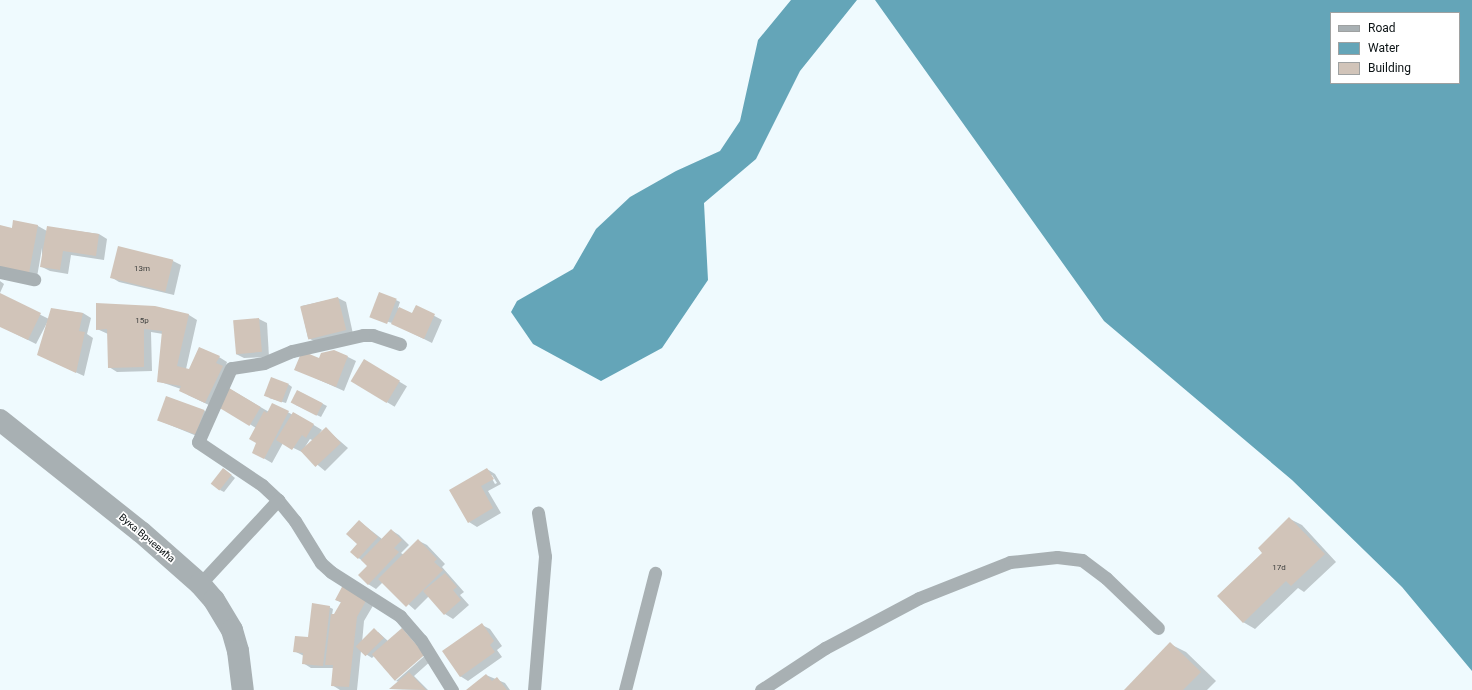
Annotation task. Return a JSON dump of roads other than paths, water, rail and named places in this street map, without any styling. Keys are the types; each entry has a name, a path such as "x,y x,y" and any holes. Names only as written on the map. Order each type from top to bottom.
{"street":[{"name":"Вука Врчевића","path":"0,420 141,532 200,584 214,600 232,630 238,651 243,690"}],"lane":[{"path":"0,272 34,279"},
{"path":"400,344 373,335 363,335 292,351 264,363 231,368 198,442 262,485 278,500 326,567 381,601 413,629 452,690"},
{"path":"200,584 278,500"},
{"path":"534,690 545,556 538,513"},
{"path":"761,690 825,648 919,598 1010,562 1057,557 1082,560 1106,578 1158,628"},
{"path":"625,690 655,573"}],"water":[{"path":"791,0 857,0 800,71 756,159 704,203 708,280 662,348 601,381 533,344 511,312 517,301 573,269 596,229 630,197 676,171 720,151 740,121 758,40"},
{"path":"875,0 1472,0 1472,671 1402,587 1292,480 1104,321"}]}
